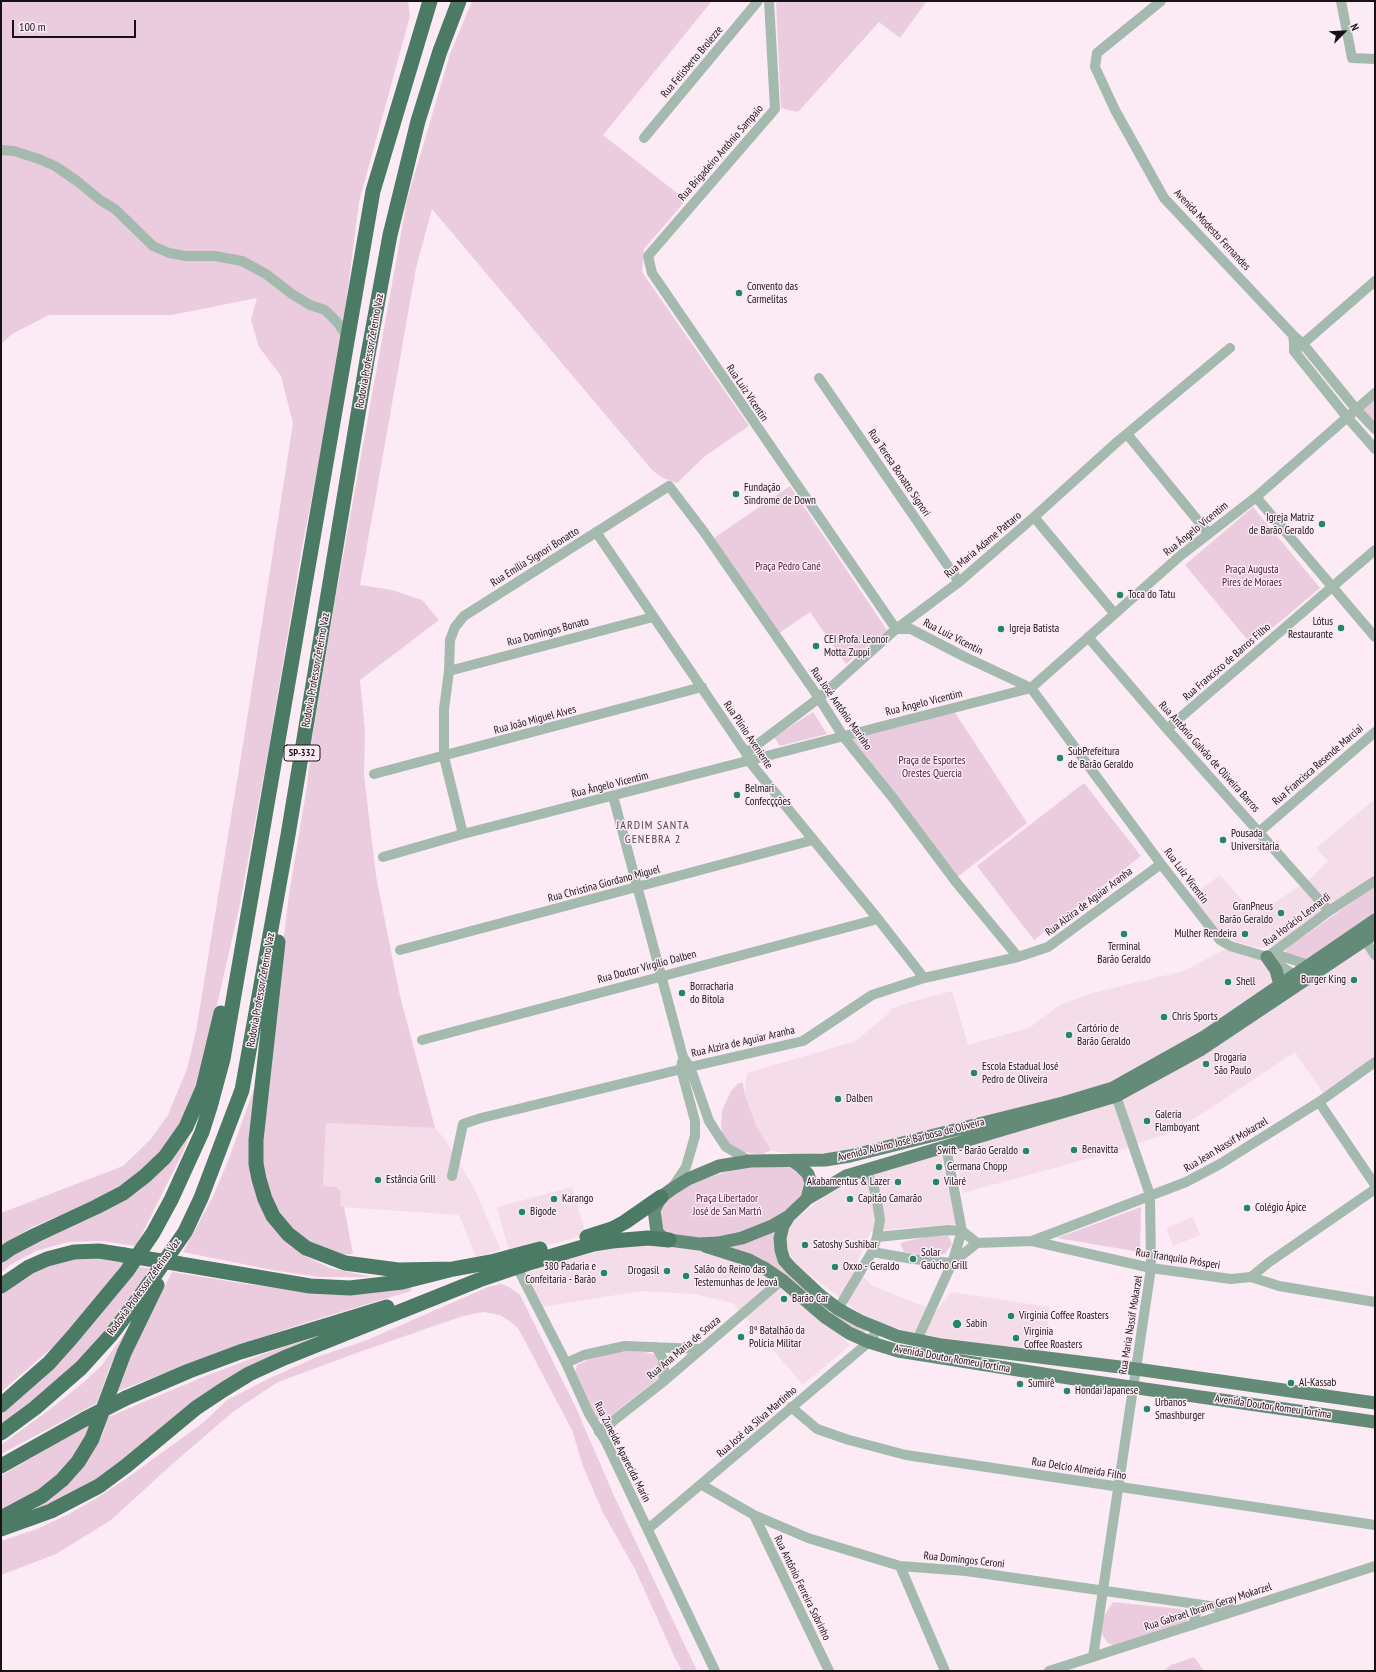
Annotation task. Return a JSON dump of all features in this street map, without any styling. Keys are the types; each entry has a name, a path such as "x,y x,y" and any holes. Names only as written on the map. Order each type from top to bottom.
{"highway":[{"name":"SP-332","path":"1,1405 49,1363 127,1271 153,1233 171,1200 202,1132 223,1059 373,192 430,1"},
{"name":"Rodovia Professor Zeferino Vaz","path":"1,1433 35,1408 81,1368 111,1335 139,1298 184,1232 201,1198 216,1163 242,1090 288,835 367,360 390,235 418,121 440,51 459,1"},
{"path":"1,1255 36,1235 96,1207 134,1186 165,1157 186,1127 203,1088 211,1056 267,800"},
{"path":"288,835 276,968 256,1140 258,1172 265,1199 273,1216 288,1234 306,1248 324,1256 345,1263 366,1267 398,1270 453,1269"},
{"path":"1,1281 15,1272 47,1259 74,1252 99,1251 328,1288 350,1288 395,1283 453,1269 491,1262 600,1233 625,1222 666,1193"},
{"path":"1,1518 42,1496 62,1480 78,1462 92,1439 124,1353 184,1232"},
{"path":"1,1466 126,1398 189,1371 240,1352 479,1280 568,1251 612,1240 642,1238 668,1240"},
{"path":"1,1286 29,1267 47,1259"},
{"path":"1,1529 51,1511 99,1486 126,1466 196,1408 249,1374 324,1342 479,1280"}],"main road":[{"name":"Avenida Albino José Barbosa de Oliveira","path":"666,1193 688,1179 720,1166 750,1161 825,1160 850,1156 1062,1103 1113,1088 1204,1037 1280,986 1299,978 1309,965 1375,920"},
{"name":"Avenida Albino José Barbosa de Oliveira","path":"668,1240 699,1244 730,1241 742,1238 772,1226 789,1216 807,1199 846,1176 1116,1096 1200,1050 1299,978 1370,937"},
{"path":"1267,957 1276,970 1280,986"},
{"path":"915,1140 918,1154"},
{"path":"793,1161 808,1174 811,1183 807,1199"},
{"path":"666,1193 654,1210 657,1232 662,1238 668,1240"},
{"name":"Avenida Doutor Romeu Tortima","path":"789,1216 783,1226 780,1238 784,1260 804,1281 838,1309 878,1329 897,1336 942,1345 1136,1369 1375,1403"},
{"name":"Avenida Doutor Romeu Tortima","path":"699,1244 749,1260 766,1269 782,1280 825,1317 849,1332 869,1342 898,1351 929,1357 1375,1422"}],"street":[{"name":"Rua Felisberto Brolezze","path":"644,138 758,1"},
{"name":"Rua Brigadeiro Antônio Sampaio","path":"661,240 775,110 769,1"},
{"name":"Avenida Modesto Fernandes","path":"1161,1 1097,53 1095,67 1115,110 1164,198 1303,344 1356,409 1375,429"},
{"path":"1341,1 1352,58 1375,59"},
{"path":"1,150 32,157 55,166 78,181 100,200 115,209 153,246 175,254 186,256 215,256 242,261 254,267 310,305 325,310 337,322 347,336"},
{"name":"Rua Luiz Vicentin","path":"661,240 648,256 652,273 896,629 911,629 963,656 1031,688 1161,864 1220,940 1230,946 1267,957 1299,978"},
{"path":"1294,351 1375,281"},
{"path":"1293,335 1294,351 1347,417 1375,448"},
{"name":"Rua Maria Adame Pattaro","path":"748,757 896,629 959,582 1117,442 1230,348"},
{"name":"Rua Teresa Bonatto Signori","path":"819,378 959,582"},
{"name":"Rua Ângelo Vicentim","path":"383,857 463,834 613,796 748,757 843,736 1031,688 1114,613 1208,533 1256,497 1375,393"},
{"path":"1128,434 1208,533"},
{"name":"Rua Emília Signori Bonatto","path":"463,834 444,757 444,709 449,671 450,640 455,627 464,616 669,486"},
{"name":"Rua José Antônio Marinho","path":"669,486 704,532 843,736 893,798 956,882 1018,957"},
{"path":"1256,497 1375,637"},
{"path":"1034,517 1114,613"},
{"name":"Rua Plínio Aveniente","path":"596,532 748,757 924,978"},
{"name":"Rua Francisco de Barros Filho","path":"1167,729 1375,550"},
{"name":"Rua Domingos Bonato","path":"449,671 653,617"},
{"name":"Rua Antônio Galvão de Oliveira Barros","path":"1088,637 1167,729 1329,911"},
{"name":"Rua João Miguel Alves","path":"374,774 444,757 702,688"},
{"name":"Rua Francisca Resende Marciai","path":"1259,832 1375,732"},
{"path":"613,796 686,1068 709,1121 726,1147 750,1161"},
{"name":"Rua Christina Giordano Miguel","path":"400,950 814,840"},
{"name":"Rua Alzira de Aguiar Aranha","path":"452,1176 463,1124 480,1118 803,1041 872,995 924,978 1018,957 1048,947 1161,864"},
{"name":"Rua Horácio Leonardi","path":"1267,957 1329,911 1375,881"},
{"name":"Rua Doutor Virgílio Dalben","path":"422,1040 661,975 878,919"},
{"path":"1370,937 1375,955"},
{"name":"Rua Horácio Leonardi","path":"1267,957 1278,955 1309,965"},
{"name":"Rua Jean Nassif Mokarzel","path":"1032,1241 1186,1182 1220,1164 1319,1102 1375,1062"},
{"path":"666,1193 686,1167 694,1136 695,1121 686,1068"},
{"name":"Rua Maria Nassif Mokarzel","path":"1093,1657 1152,1268 1150,1195 1116,1096"},
{"path":"1319,1102 1375,1185"},
{"path":"917,1340 952,1263 962,1231 946,1147"},
{"path":"838,1309 872,1252 877,1237 880,1220 877,1200 873,1184 863,1170"},
{"path":"1251,1277 1268,1263 1375,1189"},
{"path":"872,1252 913,1259 952,1263 977,1243 962,1231 930,1231 877,1237"},
{"name":"Rua Tranquilo Prósperi","path":"977,1243 1032,1241 1152,1268 1231,1279 1251,1277 1279,1286 1375,1302"},
{"name":"Rua Zuneide Aparecida Marin","path":"517,1267 566,1363 589,1414 606,1442 715,1671"},
{"name":"Rua Ana Maria de Souza","path":"599,1432 663,1382 782,1280"},
{"name":"Rua José da Silva Martinho","path":"648,1529 702,1485 791,1407 869,1342 878,1329"},
{"path":"566,1363 584,1356 625,1346 700,1349"},
{"path":"656,1347 663,1359 663,1382"},
{"name":"Rua Delcio Almeida Filho","path":"791,1407 817,1429 906,1455 1118,1488 1375,1525"},
{"name":"Rua Domingos Ceroni","path":"702,1485 754,1515 808,1538 900,1566 966,1571 1238,1610"},
{"name":"Rua Antônio Ferreira Sobrinho","path":"754,1515 828,1671"},
{"path":"900,1566 944,1671"},
{"name":"Rua Gabrael Ibraim Geray Mokarzel","path":"1049,1671 1375,1566"},
{"path":"1193,1604 1196,1614 1193,1625"}],"shaded area":[{"path":"1375,799 1375,875 1322,911 1276,945 1259,948 1225,939 1192,896 1220,875 1255,915 1308,881 1328,861 1316,848"},
{"path":"1363,946 1375,964 1375,1056 1323,1093 1295,1052 1208,1110 1165,1135 1136,1144 1121,1099"},
{"path":"1223,950 1236,950 1262,959 1270,971 1274,984 1212,1028 1111,1085 855,1150 800,1156 771,1150 756,1126 750,1111 744,1092 747,1073 856,1041 889,1013 890,1009 952,991 968,1045 1029,1028 1060,1005 1092,993 1184,971"},
{"path":"1114,1100 1130,1147 963,1193 952,1148"},
{"path":"326,1123 435,1128 443,1137 473,1186 501,1250 476,1257 459,1215 340,1207 323,1187"},
{"path":"941,1155 956,1224 871,1231 855,1267 871,1285 923,1306 937,1310 951,1292 1050,1307 1044,1353 912,1333 866,1318 797,1265 784,1243 788,1226 830,1191 863,1177"},
{"path":"572,1187 586,1235 510,1255 497,1207"},
{"path":"1193,1217 1200,1235 1173,1246 1166,1228"},
{"path":"624,1239 721,1252 785,1283 850,1345 803,1385 733,1303 694,1294 641,1291 541,1307 524,1269"}],"green space":[{"path":"1,1 408,1 410,16 359,202 340,351 302,548 269,747 239,909 198,1087 171,1144 138,1175 91,1203 32,1227 1,1247 1,1213 123,1166 150,1140 168,1115 187,1069 196,1031 246,726 293,423 281,376 259,347 251,320 257,298 172,315 49,315 12,334 1,344"},
{"path":"472,1 712,1 603,135 686,200 644,249 642,272 749,426 705,456 677,483 663,478 652,470 432,209 416,268 360,585 392,590 422,600 439,620 360,680 365,730 364,775 376,876 400,996 435,1128 326,1123 323,1186 336,1187 341,1192 340,1206 344,1207 353,1254 338,1255 302,1238 288,1223 274,1203 262,1162 261,1129 289,894 307,786 311,746 335,601 407,200 450,54"},
{"path":"776,1 927,1 900,38 879,22 798,112 781,108"},
{"path":"1375,398 1375,424 1362,409"},
{"name":"Praça Pedro Cané","path":"790,486 887,630 846,664 810,612 778,634 714,538"},
{"name":"Praça Augusta Pires de Moraes","path":"1253,507 1320,588 1252,645 1185,565"},
{"name":"Praça de Esportes Orestes Quercia","path":"954,711 1027,823 956,878 848,738"},
{"path":"813,712 827,734 780,746 774,737"},
{"path":"1084,783 1141,856 1034,940 977,866"},
{"path":"1375,886 1375,914 1307,960 1286,953 1286,950 1290,946"},
{"path":"259,1075 251,1145 288,1243 305,1256 330,1268 372,1277 319,1277 272,1270 183,1252 213,1196 228,1161"},
{"path":"739,1083 743,1083 744,1092 756,1126 771,1150 763,1154 754,1154 742,1151 724,1140 721,1125 722,1111 731,1091"},
{"path":"196,1119 183,1152 136,1246 102,1241 68,1242 36,1251 10,1265 1,1273 1,1264 19,1250 106,1210 141,1189 152,1179"},
{"name":"Praça Libertador José de San Martń","path":"791,1166 799,1171 805,1180 805,1190 802,1197 779,1216 734,1237 688,1240 663,1231 660,1210 666,1200 681,1190 704,1179 729,1171 751,1167"},
{"path":"1141,1207 1140,1252 1057,1238"},
{"path":"778,1228 776,1247 865,1329 866,1332 860,1332 837,1318 762,1259 722,1247"},
{"path":"948,1235 952,1244 945,1254 926,1255 904,1252 900,1243 925,1237"},
{"path":"96,1258 124,1263 95,1301 53,1347 1,1392 1,1294 10,1286 33,1272 64,1260"},
{"path":"135,1266 152,1269 125,1308 75,1365 51,1387 1,1425 1,1409 73,1346 114,1297"},
{"path":"172,1272 246,1284 324,1293 410,1283 411,1291 301,1324 203,1358 116,1392 128,1358"},
{"path":"501,1284 509,1287 520,1295 576,1408 615,1498 697,1671 682,1671 675,1658 635,1569 603,1513 583,1466 572,1430 518,1328 500,1315 483,1312 463,1316 278,1382 234,1411 111,1520 56,1554 1,1575 1,1541 37,1529 69,1514 100,1496 204,1422 227,1400 270,1378 317,1357 367,1340 488,1287"},
{"path":"132,1323 109,1369 97,1403 1,1454 1,1445 49,1410 84,1382 102,1365"},
{"path":"331,1333 144,1446 85,1488 18,1517 63,1489 75,1477 93,1452 102,1436 108,1417 203,1377 277,1349"},
{"path":"631,1351 645,1352 655,1355 659,1361 660,1373 656,1380 609,1417 604,1419 596,1419 574,1376 577,1365 591,1358 610,1353"},
{"path":"91,1423 90,1429 74,1459 49,1485 1,1511 1,1476"},
{"path":"1113,1602 1180,1609 1186,1612 1188,1616 1187,1621 1183,1625 1115,1646 1108,1643 1101,1630 1104,1616"},
{"path":"1194,1657 1204,1671 1163,1671 1171,1665"}],"place":[{"name":"Convento das Carmelitas","path":"739,293"},
{"name":"Fundação Sindrome de Down","path":"736,494"},
{"name":"Igreja Matriz de Barão Geraldo","path":"1322,524"},
{"name":"Toca do Tatu","path":"1120,595"},
{"name":"Lótus Restaurante","path":"1341,628"},
{"name":"Igreja Batista","path":"1001,629"},
{"name":"CEI Profa. Leonor Motta Zuppi","path":"816,646"},
{"name":"SubPrefeitura de Barão Geraldo","path":"1060,758"},
{"name":"Belmari Confecçções","path":"737,795"},
{"name":"Pousada Universitária","path":"1223,840"},
{"name":"GranPneus Barão Geraldo","path":"1281,913"},
{"name":"Terminal Barão Geraldo","path":"1124,934"},
{"name":"Mulher Rendeira","path":"1245,934"},
{"name":"Burger King","path":"1354,980"},
{"name":"Shell","path":"1228,982"},
{"name":"Borracharia do Bitola","path":"682,993"},
{"name":"Chris Sports","path":"1164,1017"},
{"name":"Cartório de Barão Geraldo","path":"1069,1035"},
{"name":"Drogaria São Paulo","path":"1206,1064"},
{"name":"Escola Estadual José Pedro de Oliveira","path":"974,1073"},
{"name":"Dalben","path":"838,1099"},
{"name":"Galeria Flamboyant","path":"1147,1121"},
{"name":"Benavitta","path":"1074,1150"},
{"name":"Swift - Barão Geraldo","path":"1026,1151"},
{"name":"Germana Chopp","path":"939,1167"},
{"name":"Estância Grill","path":"378,1180"},
{"name":"Akabamentus & Lazer","path":"898,1182"},
{"name":"Vilaré","path":"936,1182"},
{"name":"Karango","path":"554,1199"},
{"name":"Capitão Camarão","path":"850,1199"},
{"name":"Colégio Ápice","path":"1247,1208"},
{"name":"Bigode","path":"522,1212"},
{"name":"Satoshy Sushibar","path":"805,1245"},
{"name":"Solar Gaúcho Grill","path":"913,1259"},
{"name":"Oxxo - Geraldo","path":"835,1267"},
{"name":"Drogasil","path":"667,1271"},
{"name":"380 Padaria e Confeitaria - Barão","path":"604,1273"},
{"name":"Salão do Reino das Testemunhas de Jeová","path":"686,1276"},
{"name":"Barão Car","path":"784,1299"},
{"name":"Virginia Coffee Roasters","path":"1011,1316"},
{"name":"Sabin","path":"957,1324"},
{"name":"8º Batalhão da Polícia Militar","path":"741,1337"},
{"name":"Virgínia Coffee Roasters","path":"1016,1338"},
{"name":"Al-Kassab","path":"1291,1383"},
{"name":"Sumirê","path":"1020,1384"},
{"name":"Hondai Japanese","path":"1067,1391"},
{"name":"Urbanos Smashburger","path":"1147,1409"}],"district":[{"name":"JARDIM SANTA GENEBRA 2","path":"653,833"}]}
